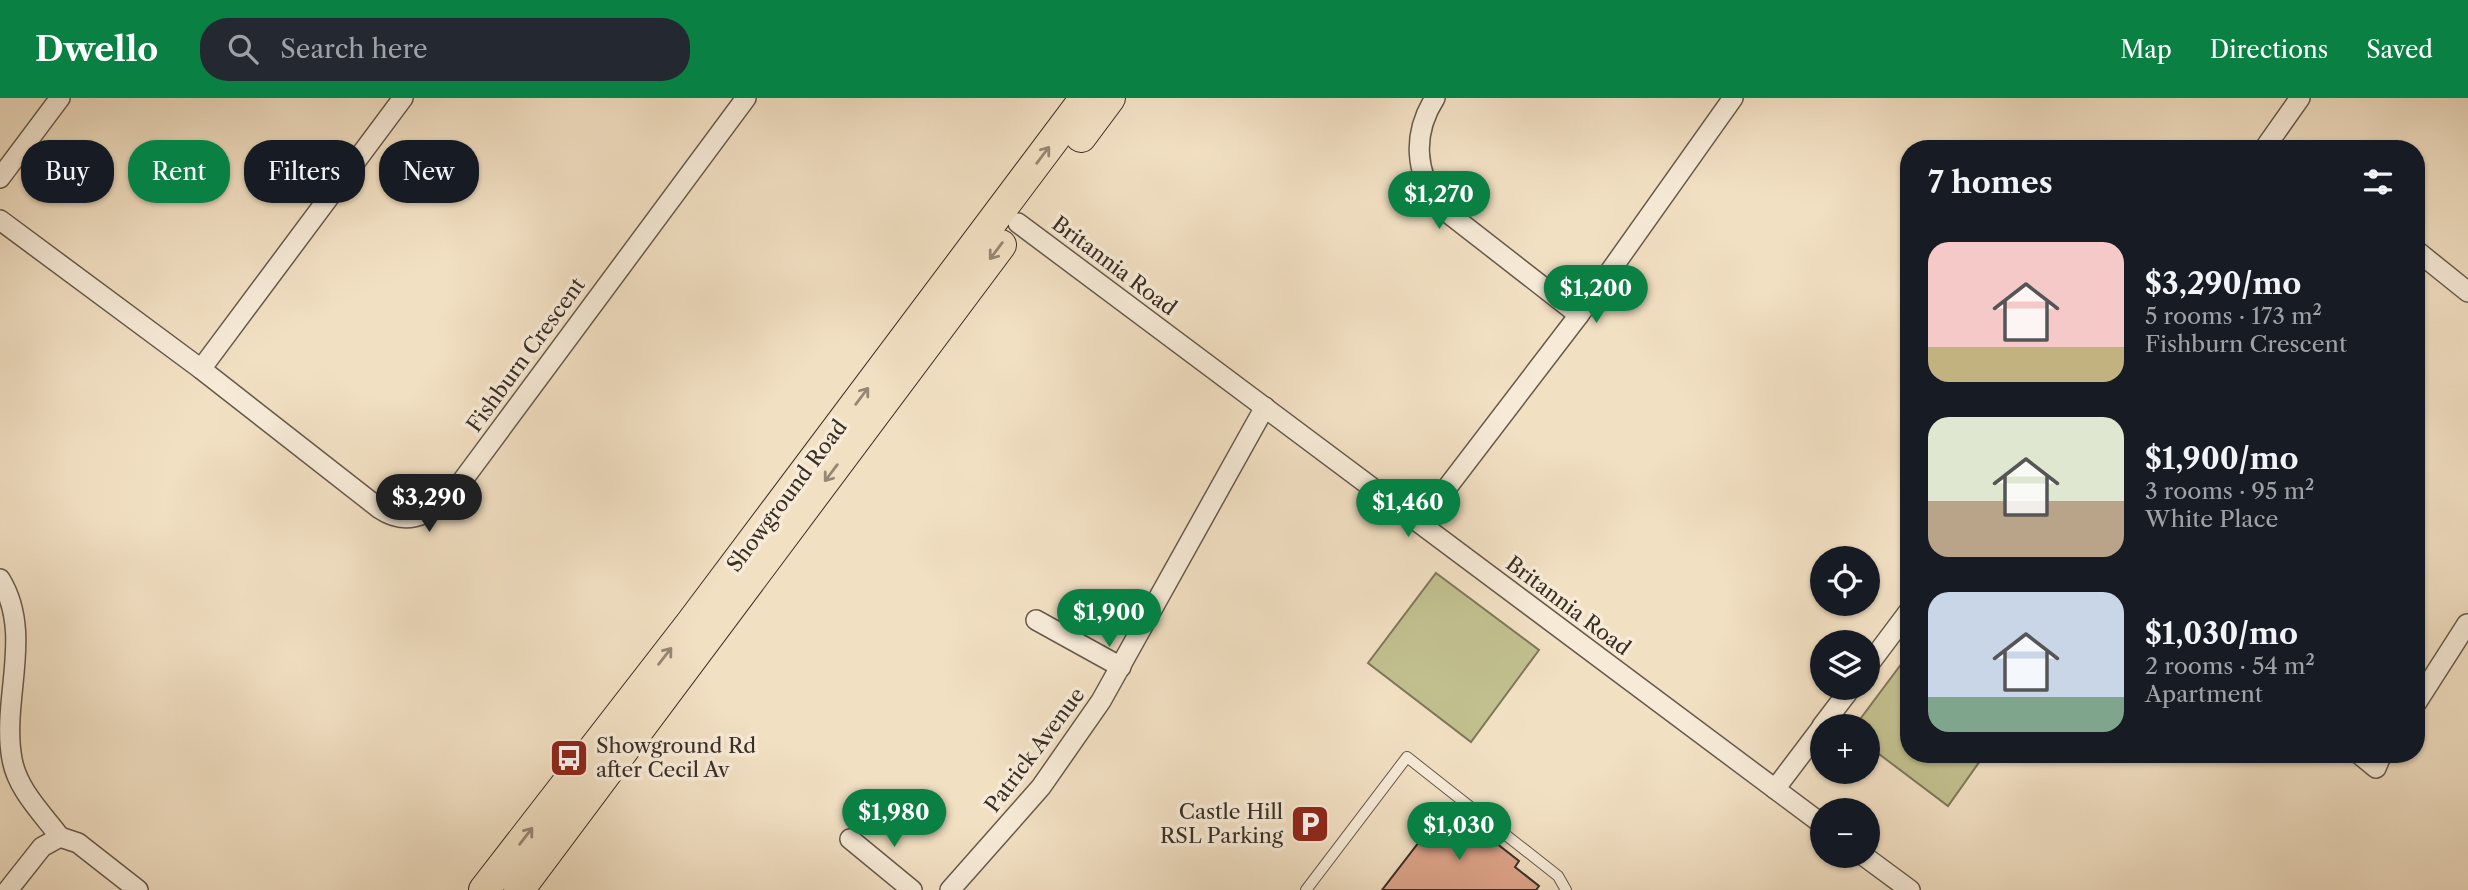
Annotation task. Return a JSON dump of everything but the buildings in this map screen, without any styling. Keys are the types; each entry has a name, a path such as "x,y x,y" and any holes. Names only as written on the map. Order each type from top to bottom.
{"main road":[{"name":"Showground Road","path":"484,890 691,623 1085,98"},
{"name":"Showground Road","path":"519,890 1110,98"}],"street":[{"path":"0,178 60,98"},
{"path":"201,369 403,98"},
{"name":"Fishburn Crescent","path":"0,220 201,369 392,517 414,518 436,510 454,492 746,98"},
{"path":"1435,98 1420,132 1419,155 1427,189 1439,206 1579,315"},
{"path":"1420,523 1579,315 1733,98"},
{"path":"2278,140 2300,98"},
{"name":"Britannia Road","path":"1018,223 1810,815"},
{"path":"2425,257 2468,292"},
{"name":"Patrick Avenue","path":"950,890 1041,787 1084,727 1121,667 1265,407"},
{"path":"0,579 15,612 12,760 21,785 60,837 78,843 138,890"},
{"path":"1035,621 1121,667"},
{"path":"1880,650 1900,623"},
{"path":"2425,690 2467,624"},
{"path":"1775,789 1810,743"},
{"path":"8,890 42,847 60,837"},
{"path":"850,839 912,890"},
{"path":"1880,868 1910,890"}],"lane":[{"path":"1306,890 1407,757 1558,876 1566,890"}],"shaded area":[{"path":"1436,573 1539,650 1471,742 1368,663"},
{"path":"1900,666 1900,763 1979,763 1948,806 1880,755 1880,714 1864,714 1874,700 1880,700 1880,692"}],"place":[{"name":"Showground Rd after Cecil Av","path":"569,758"},
{"name":"Castle Hill RSL Parking","path":"1310,824"}]}
